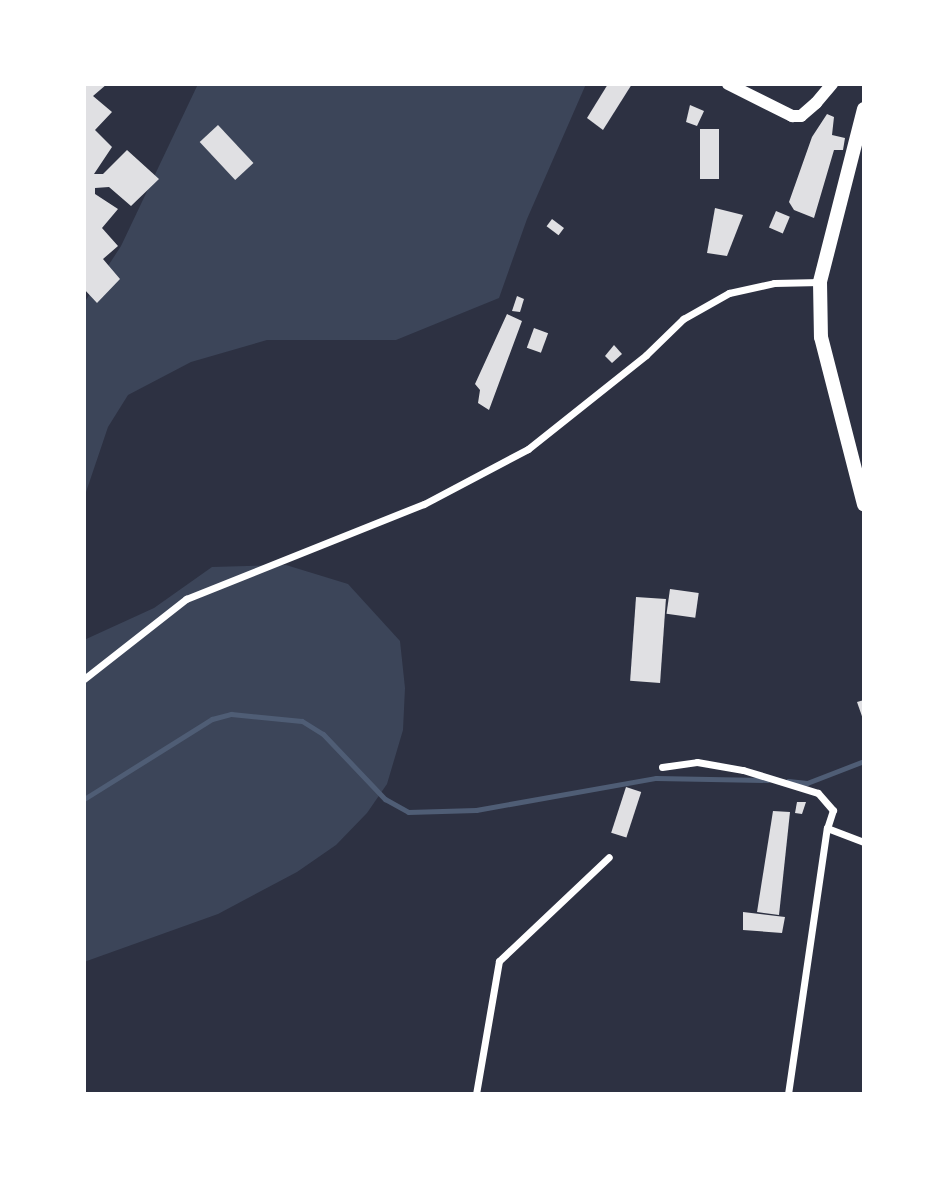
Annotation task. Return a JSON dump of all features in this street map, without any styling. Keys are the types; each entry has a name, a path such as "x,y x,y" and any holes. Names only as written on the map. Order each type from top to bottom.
{"main road":[{"path":"864,108 820,282 821,337 864,505"}],"street":[{"path":"727,84 792,116 808,110 832,84"},
{"path":"84,679 186,599 424,505 528,449 646,355 683,319 729,293 774,283 820,282"},
{"path":"662,767 697,762 743,770 818,793 833,810 827,828 788,1094"},
{"path":"827,828 864,842"},
{"path":"476,1094 499,961 609,857"}],"shaded area":[{"path":"198,84 586,84 527,219 499,298 396,340 267,340 191,362 128,395 108,427 84,498 84,303 121,246"},
{"path":"286,565 348,584 400,641 405,688 403,730 387,784 367,813 336,845 297,872 218,914 84,962 84,640 154,608 212,567"}],"building":[{"path":"84,84 107,84 93,96 112,112 95,130 112,147 94,174 103,174 127,150 159,179 131,206 109,187 95,188 95,194 118,209 102,228 118,246 103,259 120,279 97,303 84,289"},
{"path":"608,84 632,84 603,130 587,118"},
{"path":"690,105 704,111 697,126 686,122"},
{"path":"827,114 834,117 832,135 845,138 843,150 834,150 814,218 794,210 789,202 812,137"},
{"path":"218,125 253,163 235,180 200,142"},
{"path":"700,129 719,129 719,179 700,179"},
{"path":"715,208 743,215 727,256 707,253"},
{"path":"776,211 790,217 783,233 769,228"},
{"path":"552,219 564,228 559,235 547,226"},
{"path":"517,296 524,299 520,312 512,311"},
{"path":"507,314 522,321 489,410 478,403 480,390 475,384"},
{"path":"534,328 548,333 541,353 527,348"},
{"path":"614,345 622,354 612,363 605,356"},
{"path":"670,589 699,593 695,618 667,614"},
{"path":"636,597 666,599 660,683 630,681"},
{"path":"864,700 864,722 857,702"},
{"path":"626,787 641,792 626,838 611,833"},
{"path":"797,802 806,802 802,814 795,813"},
{"path":"773,811 790,812 779,915 757,912"},
{"path":"743,912 785,917 782,933 743,930"}],"waterway":[{"path":"84,799 212,719 231,714 302,721 323,734 385,799 408,812 476,810 656,778 768,780"},
{"path":"788,781 807,783 864,761"}]}
